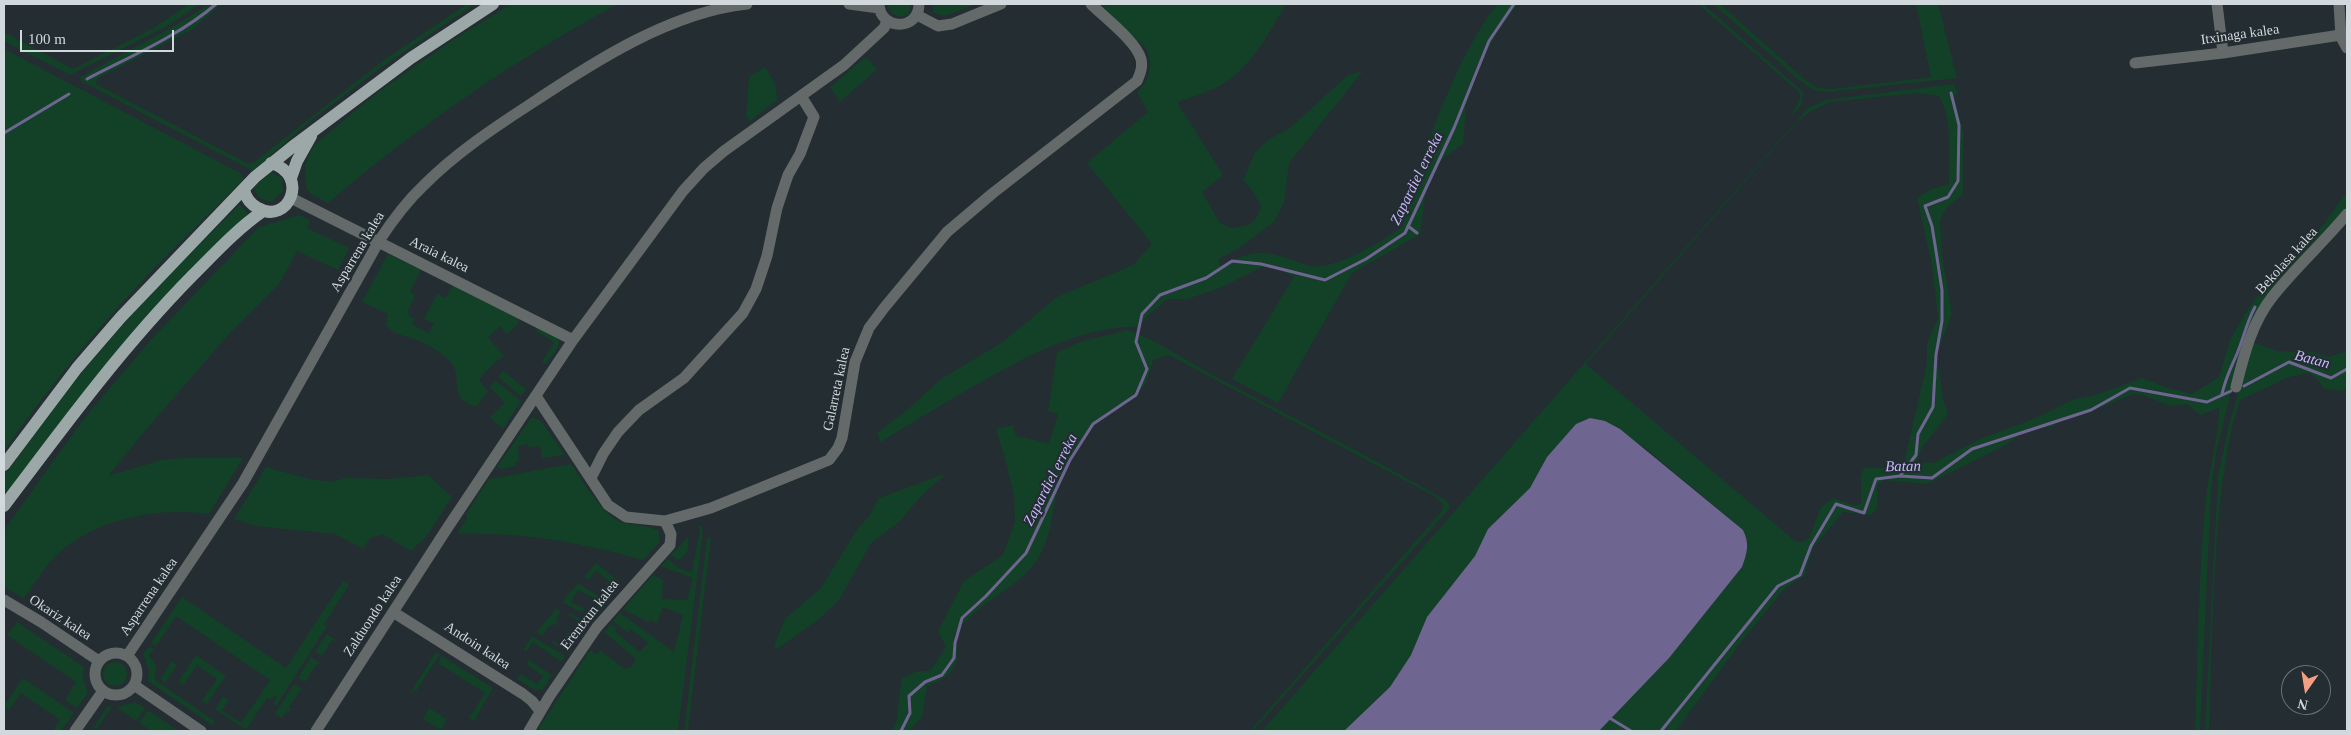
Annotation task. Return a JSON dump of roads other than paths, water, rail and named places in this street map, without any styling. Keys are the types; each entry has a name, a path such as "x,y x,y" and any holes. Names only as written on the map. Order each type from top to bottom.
{"main road":[{"path":"4,465 72,374 121,317 167,267 271,163 411,58 493,4"},
{"path":"291,178 304,147 314,132"},
{"path":"4,506 92,390 142,331 209,259 262,211 278,210 291,198 293,185 291,178 279,165 271,163"},
{"path":"244,190 249,202 262,211"}],"street":[{"name":"Asparrena kalea","path":"127,656 243,483 379,241 407,202 446,164 509,118 600,60 654,33 705,14 747,4"},
{"path":"849,4 879,6 887,21 895,24 911,21 918,9 938,26 952,24 1000,4"},
{"name":"Galarreta kalea","path":"536,396 608,505 616,512 636,520 665,521 711,508 829,460 838,448 842,438 855,362 869,328 884,308 947,232 992,193 1137,81 1142,65 1140,57 1125,37 1090,4"},
{"path":"2217,4 2223,53"},
{"path":"2339,4 2347,48"},
{"name":"Zalduondo kalea","path":"316,731 573,340 684,191 704,168 754,128 844,66 884,28 887,21"},
{"name":"Itxinaga kalea","path":"2136,63 2344,36"},
{"path":"591,478 618,432 639,410 684,378 743,313 756,289 767,256 777,208 788,175 800,154 814,117 801,96"},
{"name":"Araia kalea","path":"291,198 573,340"},
{"name":"Bekolasa kalea","path":"2236,387 2250,336 2272,297 2328,238 2347,214"},
{"name":"Erentxun kalea","path":"529,731 540,711 597,626 670,545 671,534 665,521"},
{"name":"Okariz kalea","path":"4,600 99,661"},
{"name":"Andoin kalea","path":"393,612 523,694 540,711"},
{"path":"112,654 127,656 133,662 136,670 134,685 129,690 117,695 103,691 95,678 95,669 99,661 112,654"},
{"path":"134,685 201,731"},
{"path":"75,731 103,691"}],"waterway":[{"path":"87,79 171,36 216,4"},
{"name":"Zapardiel erreka","path":"901,731 910,713 909,696 925,682 942,675 954,658 955,643 962,618 986,596 1026,553 1070,460 1093,424 1136,395 1147,369 1136,342 1142,314 1160,295 1206,278 1232,261 1261,264 1325,280 1366,259 1405,233 1454,128 1489,41 1514,4"},
{"path":"1900,476 1916,455 1918,434 1933,407 1936,355 1942,321 1942,290 1932,226 1925,206 1948,197 1958,181 1959,125 1951,93"},
{"path":"4,133 69,94"},
{"path":"1408,226 1417,233"},
{"path":"2222,394 2255,307"},
{"name":"Batan","path":"2244,386 2289,362 2331,378 2347,369"},
{"name":"Batan","path":"1661,731 1778,586 1800,575 1811,546 1836,504 1864,513 1876,479 1900,476 1932,478 1972,449 2091,410 2130,388 2207,402 2231,391"},
{"path":"1608,717 1631,731"}]}
